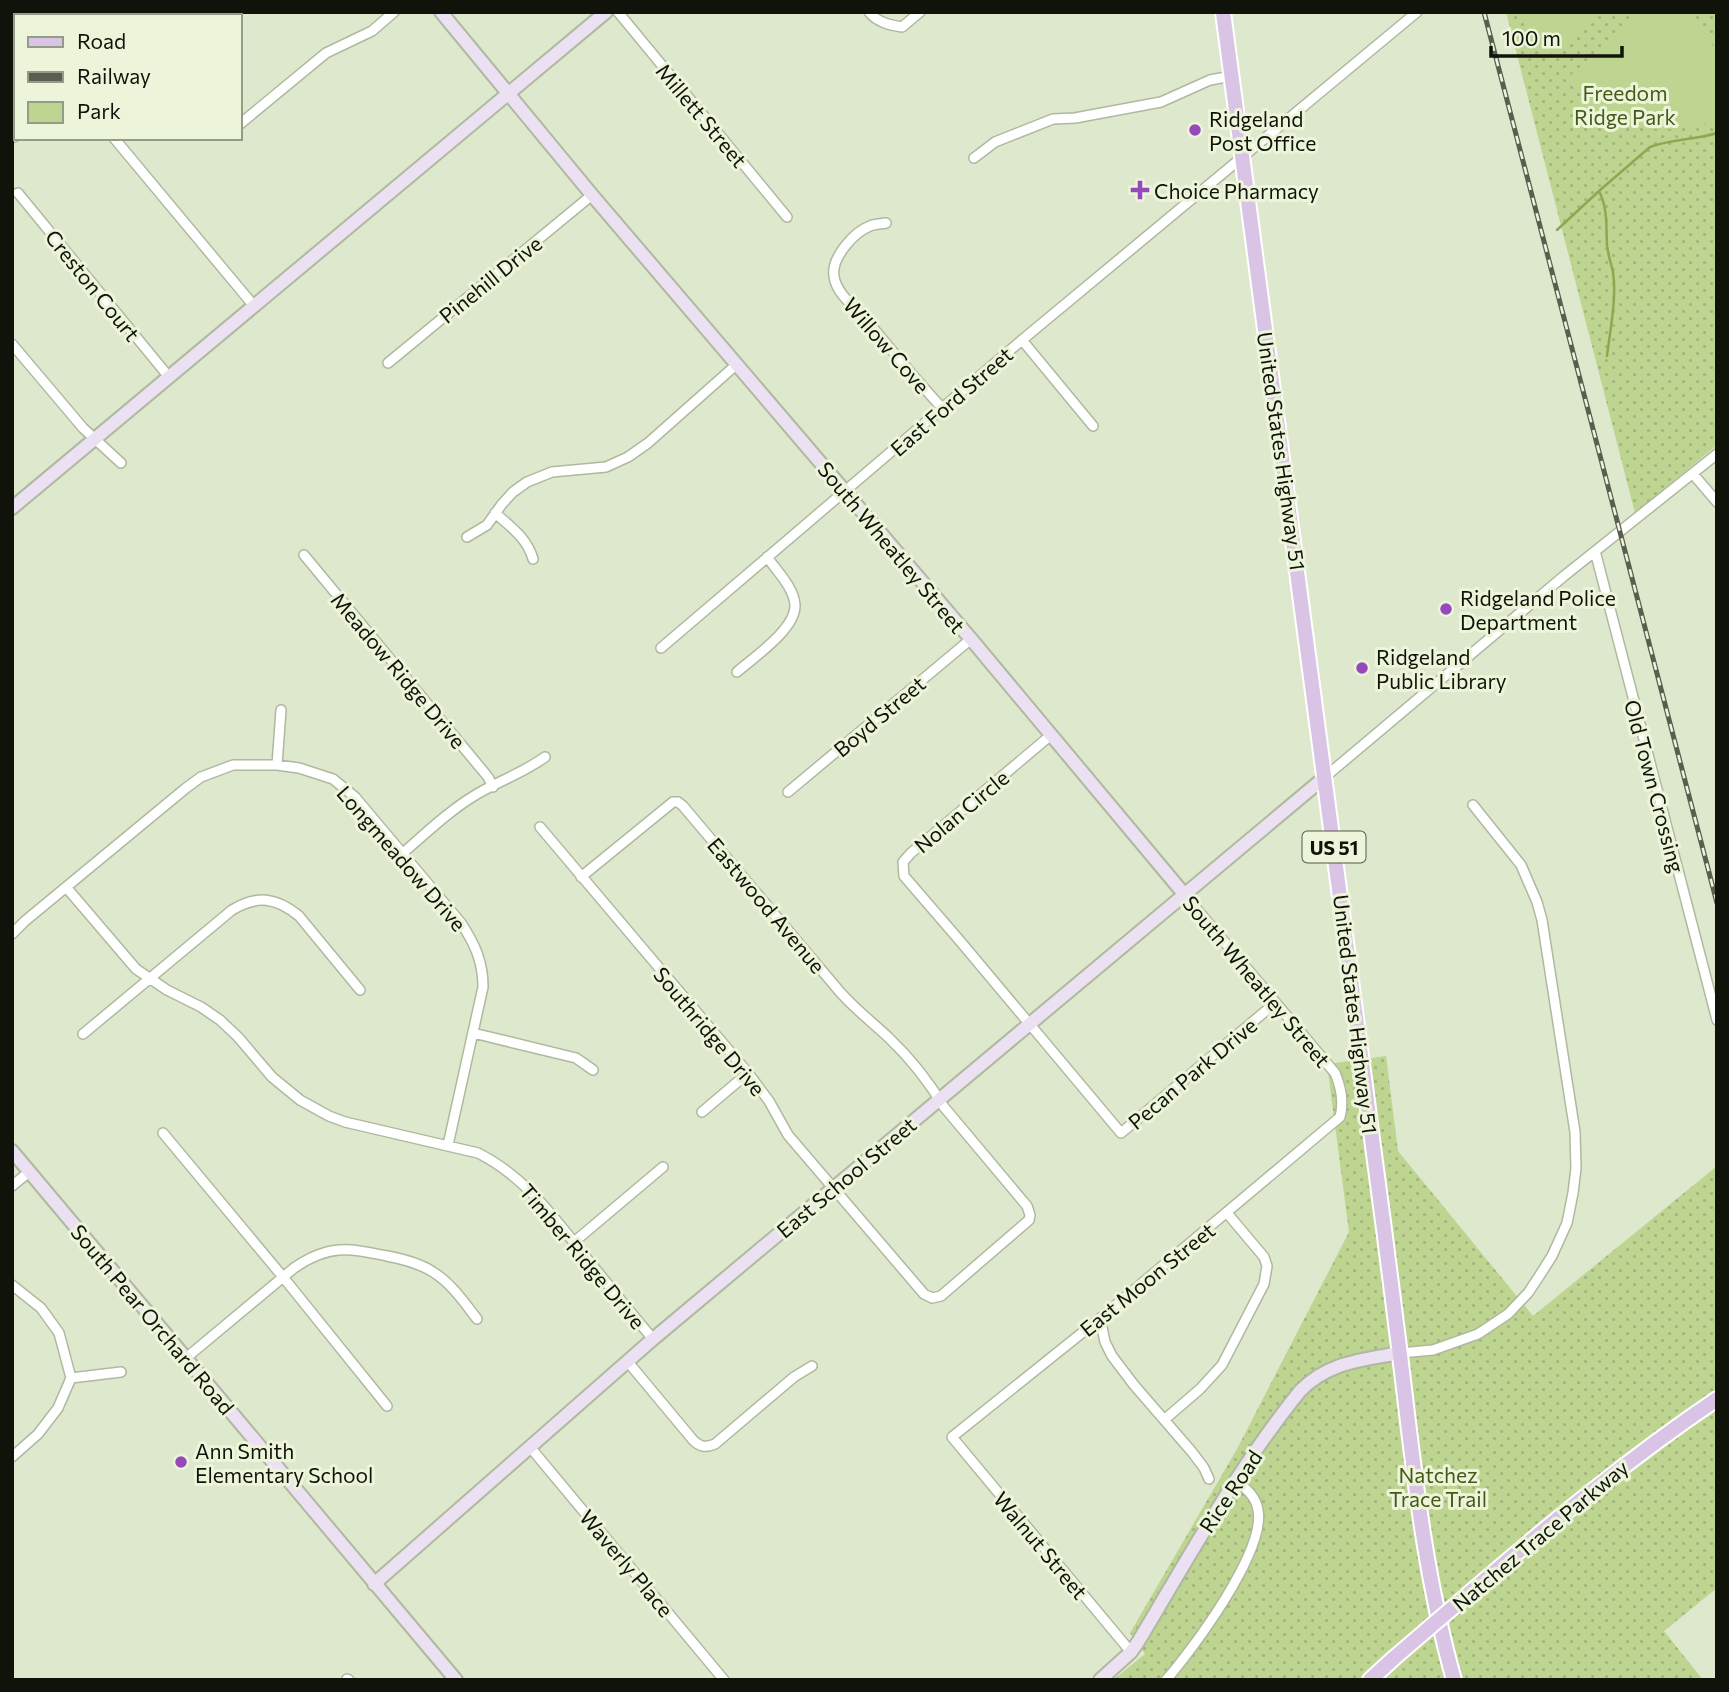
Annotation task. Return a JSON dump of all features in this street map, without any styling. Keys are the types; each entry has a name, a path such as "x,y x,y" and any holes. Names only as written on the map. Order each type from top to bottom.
{"main road":[{"name":"United States Highway 51","path":"1223,12 1421,1524 1454,1680"},
{"name":"Natchez Trace Parkway","path":"1370,1680 1555,1520 1717,1399"}],"street":[{"path":"242,122 326,53 372,31 394,12"},
{"name":"South Wheatley Street","path":"441,12 592,195 971,639 1335,1073 1340,1084 1340,1117"},
{"path":"13,507 606,12"},
{"name":"Millett Street","path":"618,12 788,217"},
{"path":"869,12 875,19 902,27 920,12"},
{"name":"East Ford Street","path":"661,648 1022,340 1417,12"},
{"path":"974,158 995,142 1053,119 1075,118 1161,102 1210,80 1232,76"},
{"path":"116,140 254,306"},
{"name":"Creston Court","path":"18,193 169,377"},
{"name":"Pinehill Drive","path":"388,363 592,195"},
{"name":"Willow Cove","path":"886,223 869,227 845,246 834,265 836,284 899,361 943,409"},
{"path":"1022,340 1093,426"},
{"path":"12,344 83,428 121,463"},
{"path":"467,537 487,525 513,492 527,482 552,472 606,467 628,457 648,443 736,365"},
{"path":"1325,777 1595,551 1717,454"},
{"path":"1693,474 1717,502"},
{"path":"495,513 521,535 533,559"},
{"name":"Old Town Crossing","path":"1595,551 1717,1020"},
{"name":"Meadow Ridge Drive","path":"304,555 493,786"},
{"path":"737,672 781,633 793,618 795,604 789,587 767,557"},
{"name":"Boyd Street","path":"788,792 971,639"},
{"path":"277,765 281,710"},
{"name":"Nolan Circle","path":"1030,1024 904,876 903,862 1051,735"},
{"path":"402,853 452,811 545,757"},
{"name":"Longmeadow Drive","path":"12,934 201,777 233,765 277,765 299,768 333,779 355,797 461,923 481,959 483,987 448,1145"},
{"name":"East School Street","path":"374,1584 653,1339 1325,777"},
{"name":"Eastwood Avenue","path":"581,877 673,802 678,802 853,1007 888,1037 940,1099"},
{"path":"1400,1353 1433,1350 1478,1334 1508,1314 1528,1293 1552,1256 1567,1223 1573,1193 1576,1168 1575,1132 1542,920 1521,865 1473,805"},
{"path":"540,827 581,877"},
{"name":"Southridge Drive","path":"581,877 748,1073 769,1101 788,1135 924,1294 932,1298 941,1296 1026,1223 1030,1215 1027,1206 940,1099"},
{"name":"Timber Ridge Drive","path":"66,887 121,953 148,979 220,1020 278,1082 300,1101 345,1122 478,1153 513,1174 537,1198 653,1339"},
{"path":"83,1034 232,910 254,900 282,904 299,916 360,990"},
{"name":"Pecan Park Drive","path":"1030,1024 1121,1133 1275,1003"},
{"path":"473,1033 576,1058 593,1070"},
{"path":"702,1112 748,1073"},
{"name":"East Moon Street","path":"952,1437 1103,1316 1340,1117"},
{"path":"163,1133 387,1406"},
{"name":"South Pear Orchard Road","path":"12,1152 456,1680"},
{"path":"574,1242 663,1167"},
{"path":"12,1186 29,1172"},
{"path":"1164,1420 1200,1390 1222,1365 1264,1284 1267,1266 1264,1257 1227,1213"},
{"path":"186,1358 283,1277 309,1258 323,1253 353,1249 404,1260 433,1272 444,1280 477,1319"},
{"path":"12,1285 41,1308 59,1333 71,1378 58,1408 38,1434 13,1456"},
{"path":"1103,1316 1105,1342 1112,1356 1192,1451 1209,1479"},
{"name":"Rice Road","path":"1100,1680 1131,1652 1236,1480 1289,1404 1309,1381 1344,1364 1400,1353"},
{"path":"628,1362 698,1445 708,1446 715,1444 794,1377 813,1366"},
{"path":"71,1378 121,1372"},
{"name":"Walnut Street","path":"952,1437 1131,1652"},
{"name":"Waverly Place","path":"530,1447 724,1680"},
{"path":"1166,1680 1214,1616 1254,1540 1259,1520 1256,1503 1252,1495 1236,1480"}],"green space":[{"name":"Freedom Ridge Park","path":"1506,12 1717,12 1717,445 1635,513"},
{"path":"1521,12 1600,12 1548,56 1531,33"},
{"path":"1645,12 1684,12 1717,51 1717,119 1684,128 1634,125 1603,112 1586,99 1567,78"},
{"name":"Natchez Trace Trail","path":"1386,1056 1398,1151 1533,1316 1717,1166 1717,1588 1664,1631 1703,1680 1113,1680 1145,1654 1130,1633 1237,1449 1349,1232 1327,1064"}],"waterway":[{"path":"1599,191 1650,147 1717,133"},
{"path":"1557,230 1599,191 1605,211 1607,245 1614,282 1607,356"}],"railway":[{"path":"1484,12 1717,903"}],"place":[{"name":"Ridgeland Post Office","path":"1195,130"},
{"name":"Choice Pharmacy","path":"1140,190"},
{"name":"Ridgeland Police Department","path":"1446,609"},
{"name":"Ridgeland Public Library","path":"1362,668"},
{"name":"Ann Smith Elementary School","path":"181,1462"}]}
